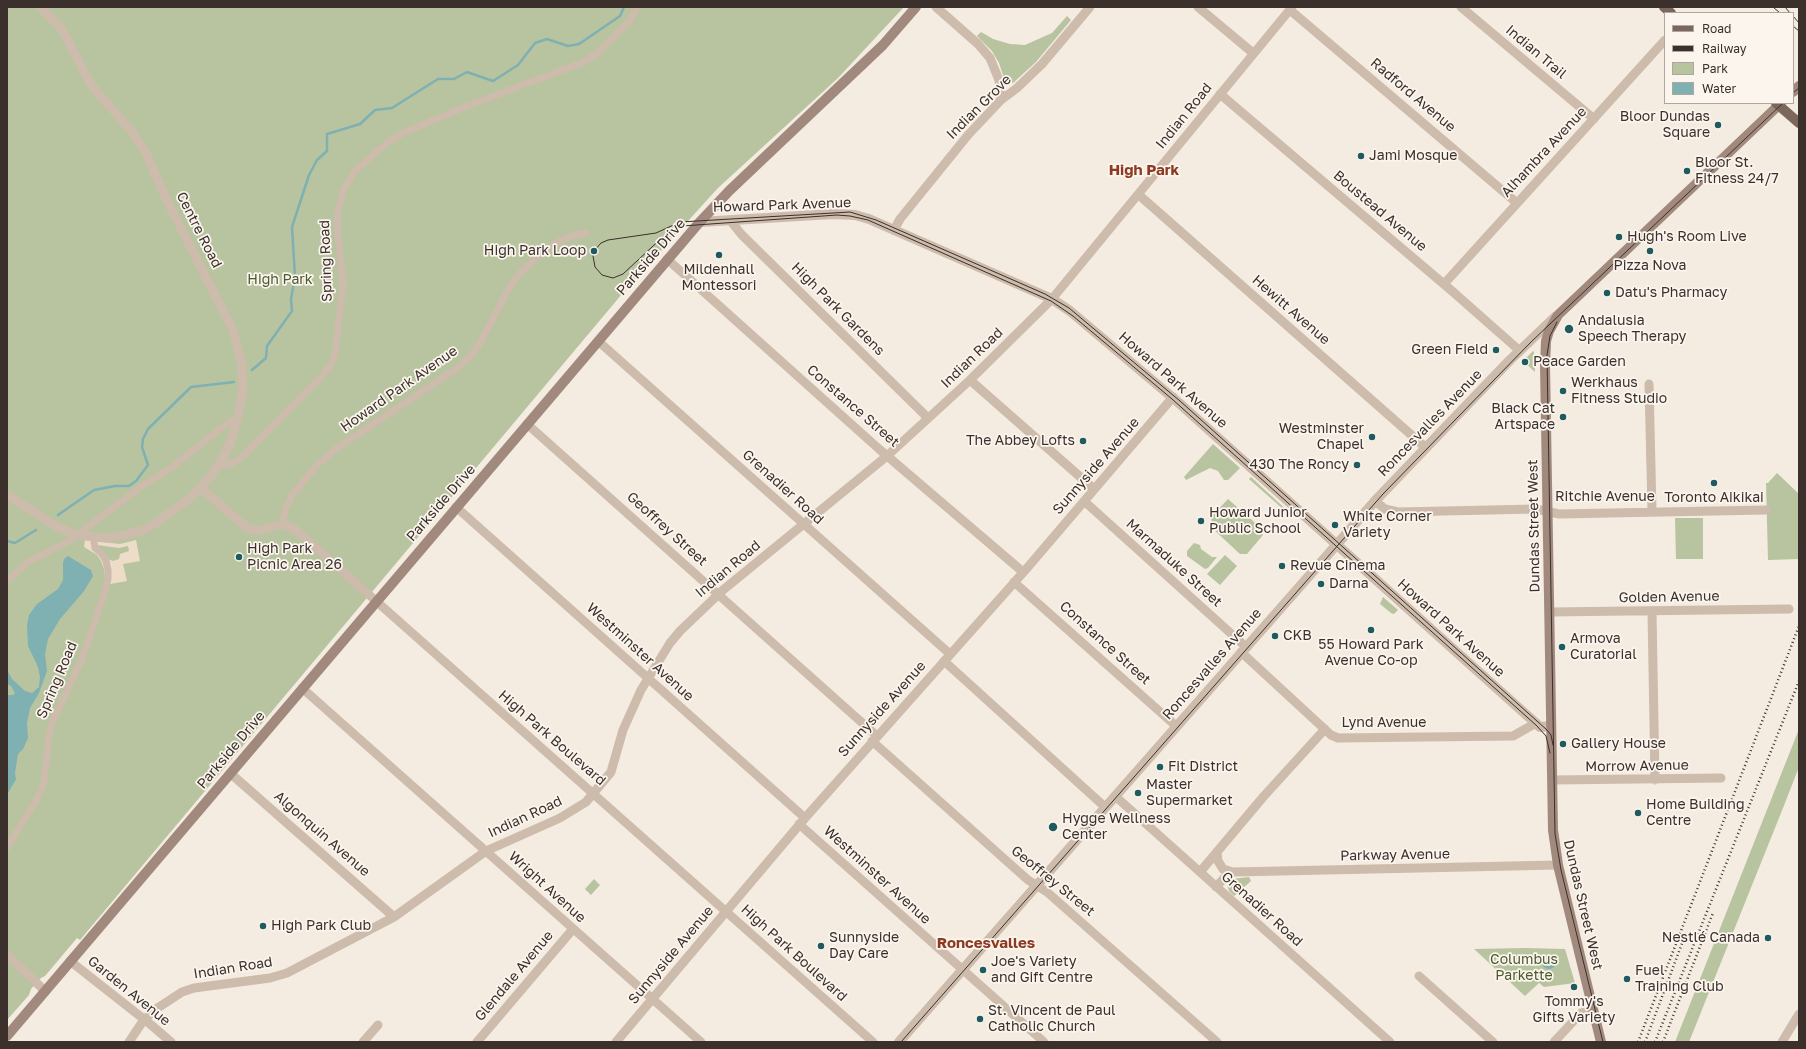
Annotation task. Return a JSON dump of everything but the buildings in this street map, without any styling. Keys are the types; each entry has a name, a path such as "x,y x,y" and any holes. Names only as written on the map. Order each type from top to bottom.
{"main road":[{"name":"Parkside Drive","path":"7,1036 667,259 729,191 883,44 916,7"},
{"path":"1779,104 1799,123"},
{"name":"Dundas Street West","path":"1601,1042 1558,865 1553,830 1545,351 1549,331 1558,315 1779,104"}],"street":[{"name":"Centre Road","path":"40,7 62,30 91,85 133,133 146,153 168,203 233,330 242,365 243,388 235,430 231,441 218,465 201,488"},
{"name":"Spring Road","path":"218,465 229,465 241,458 330,366 336,349 342,303 343,266 338,225 338,210 344,189 354,172 388,142 403,133 467,106 584,62 595,55 628,23 638,7"},
{"path":"936,7 978,44 990,58 999,80 1001,100"},
{"name":"Indian Grove","path":"894,230 900,219 963,141 1001,100 1023,83 1042,64 1090,7"},
{"path":"1198,7 1253,53"},
{"name":"Indian Trail","path":"1461,7 1594,119"},
{"name":"Indian Road","path":"129,1042 144,1020 156,1008 182,992 194,988 270,978 287,973 394,917 486,851 578,808 586,802 611,772 628,717 648,677 680,631 718,594 887,456 970,380 1052,300 1291,8"},
{"name":"Radford Avenue","path":"1291,8 1517,203"},
{"name":"Alhambra Avenue","path":"1444,284 1664,41"},
{"name":"Boustead Avenue","path":"1220,94 1444,284 1520,351"},
{"name":"Hewitt Avenue","path":"1138,195 1425,447"},
{"name":"Howard Park Avenue","path":"700,222 844,214 862,217 1052,300 1070,311 1173,398 1536,723"},
{"name":"High Park Gardens","path":"730,220 741,234 928,418"},
{"name":"Howard Park Avenue","path":"282,524 286,507 293,494 317,465 336,449 456,369 478,345 509,288 522,271 539,255 558,242 575,235 586,233"},
{"name":"Constance Street","path":"667,259 887,456 896,461 1023,572"},
{"name":"Roncesvalles Avenue","path":"898,1042 1375,500 1425,447 1520,351 1558,315"},
{"name":"Grenadier Road","path":"598,341 950,654"},
{"path":"970,380 1094,489"},
{"path":"1649,384 1652,511"},
{"name":"Sunnyside Avenue","path":"616,1042 802,821 1023,572 1173,398"},
{"path":"82,531 141,487 171,468 230,421"},
{"name":"Geoffrey Street","path":"527,424 718,594 1036,886 1048,892 1217,1042"},
{"path":"7,495 40,516 71,533 93,540 118,537 142,530 162,519 201,488 247,528 258,531 282,524"},
{"name":"Ritchie Avenue","path":"1375,500 1390,511 1536,509 1559,514 1652,511 1766,510"},
{"name":"Marmaduke Street","path":"1084,501 1205,610 1325,729"},
{"name":"Westminster Avenue","path":"456,507 648,677 962,970 1044,1042"},
{"name":"High Park Boulevard","path":"282,524 296,530 873,1042"},
{"path":"7,581 28,562 71,540"},
{"name":"Spring Road","path":"7,848 38,797 44,783 49,736 53,721 81,661 102,601 108,579 108,570 106,561 101,553 95,548 93,540"},
{"name":"Constance Street","path":"1014,582 1176,726"},
{"name":"Golden Avenue","path":"1550,612 1652,612 1789,609"},
{"path":"1652,612 1655,780"},
{"path":"944,661 1105,807"},
{"name":"Wright Avenue","path":"302,688 701,1042"},
{"path":"1536,723 1540,727 1551,726"},
{"name":"Lynd Avenue","path":"1200,872 1325,729 1338,738 1513,736 1536,723"},
{"name":"Algonquin Avenue","path":"230,773 394,917"},
{"name":"Morrow Avenue","path":"1553,780 1655,780 1722,778"},
{"name":"Grenadier Road","path":"1115,796 1390,1042"},
{"path":"1217,852 1218,861 1223,869 1233,872"},
{"name":"Parkway Avenue","path":"1233,872 1558,865"},
{"path":"1216,886 1227,875 1233,872"},
{"name":"Glendale Avenue","path":"477,1042 572,929"},
{"path":"7,954 45,991"},
{"name":"Garden Avenue","path":"70,961 171,1042"},
{"path":"1419,976 1493,1042"},
{"path":"1554,1042 1581,1013 1593,1011"},
{"path":"1782,1042 1799,1014"},
{"path":"363,1042 378,1025"}],"green space":[{"name":"High Park","path":"7,7 904,7 838,78 718,188 627,288 80,940 77,938 45,976 41,978 31,989 29,995 7,1020"},
{"path":"1067,16 1071,20 1036,62 1013,83 1005,81 999,63 992,51 977,36 981,32 993,39 1010,44 1025,45 1052,33"},
{"path":"1533,351 1534,352 1535,372 1523,361"},
{"path":"1213,444 1240,468 1228,480 1224,480 1218,471 1210,468 1186,480 1184,477"},
{"path":"1777,473 1799,494 1799,559 1768,560 1766,483 1768,483"},
{"path":"1251,477 1292,515 1291,516 1249,479"},
{"path":"1228,499 1262,529 1263,535 1247,554 1240,554 1213,529 1211,517"},
{"path":"1675,518 1703,518 1703,559 1676,559"},
{"path":"1194,543 1200,545 1201,549 1212,557 1217,557 1208,568 1205,569 1187,556 1187,551"},
{"path":"1225,555 1237,566 1220,585 1207,574"},
{"path":"1383,597 1398,610 1394,614 1380,604"},
{"path":"1799,729 1799,767 1783,808 1689,1042 1675,1042"},
{"path":"1249,877 1251,881 1234,896 1229,891 1227,884 1231,879"},
{"path":"594,879 600,885 591,895 585,889"},
{"name":"Columbus Parkette","path":"1474,949 1565,949 1575,983 1544,987 1539,983 1525,996"}],"shaded area":[{"path":"85,540 120,544 136,540 140,561 123,564 127,581 110,584 105,578 104,569 97,555 84,547","holes":["97,545 119,548 128,546 129,551 120,554 119,559 113,561 108,559"]}],"water":[{"path":"68,556 91,570 93,576 84,591 60,619 48,639 45,654 47,671 39,693 30,708 27,723 28,738 23,749 18,754 15,773 16,779 7,795 7,695 13,695 15,693 11,686 7,684 7,670 12,679 25,691 32,693 39,687 40,677 38,667 28,646 27,625 29,615 37,604 58,589 63,580 63,562"},
{"path":"1549,955 1554,957 1556,962 1554,967 1549,969 1544,967 1542,962 1544,957"}],"waterway":[{"path":"252,370 266,358 267,346 292,311 291,299 295,277 292,227 309,175 317,160 327,151 327,134 360,124 375,110 392,108 438,79 454,79 467,72 493,81 518,65 535,43 547,39 568,46 579,44 620,16 624,7"},
{"path":"58,515 94,490 115,486 129,486 136,481 148,465 142,447 143,439 148,429 191,387 234,382"},
{"path":"7,541 15,543 36,530"}],"tram line":[{"path":"1773,7 1779,12"},
{"path":"1785,7 1789,12"},
{"path":"1794,17 1799,23"},
{"path":"1794,27 1799,31"},
{"path":"1794,92 1799,88"},
{"path":"901,1042 1383,494 1531,342 1782,104"},
{"path":"1550,753 1546,736 1537,726 1172,399 1073,316 1051,301 868,220 850,216 837,215 682,226 667,233 623,274 613,278 602,275 595,267 593,256 594,251 601,243 608,240 656,233 680,222 850,212 876,220 1045,294 1069,308 1180,401 1547,730 1551,735 1553,745"},
{"path":"1557,322 1550,336 1547,355 1555,834 1561,870 1603,1042"}],"railway":[{"path":"1638,1042 1799,626"},
{"path":"1655,1042 1799,681"},
{"path":"1663,1042 1713,913"},
{"path":"1645,1042 1686,933"}],"place":[{"name":"Bloor Dundas Square","path":"1718,125"},
{"name":"Jami Mosque","path":"1361,156"},
{"name":"Bloor St. Fitness 24/7","path":"1687,171"},
{"name":"Hugh's Room Live","path":"1619,237"},
{"name":"High Park Loop","path":"594,251"},
{"name":"Pizza Nova","path":"1650,251"},
{"name":"Mildenhall Montessori","path":"719,255"},
{"name":"Datu's Pharmacy","path":"1607,293"},
{"name":"Andalusia Speech Therapy","path":"1569,329"},
{"name":"Green Field","path":"1496,350"},
{"name":"Peace Garden","path":"1525,362"},
{"name":"Werkhaus Fitness Studio","path":"1563,391"},
{"name":"Black Cat Artspace","path":"1563,417"},
{"name":"Westminster Chapel","path":"1372,437"},
{"name":"The Abbey Lofts","path":"1083,441"},
{"name":"430 The Roncy","path":"1357,465"},
{"name":"Toronto Aikikai","path":"1714,483"},
{"name":"Howard Junior Public School","path":"1201,521"},
{"name":"White Corner Variety","path":"1335,525"},
{"name":"High Park Picnic Area 26","path":"239,557"},
{"name":"Revue Cinema","path":"1282,566"},
{"name":"Darna","path":"1321,584"},
{"name":"55 Howard Park Avenue Co-op","path":"1371,630"},
{"name":"CKB","path":"1275,636"},
{"name":"Armova Curatorial","path":"1562,647"},
{"name":"Gallery House","path":"1563,744"},
{"name":"Fit District","path":"1160,767"},
{"name":"Master Supermarket","path":"1138,793"},
{"name":"Home Building Centre","path":"1638,813"},
{"name":"Hygge Wellness Center","path":"1053,827"},
{"name":"High Park Club","path":"263,926"},
{"name":"Nestlé Canada","path":"1768,938"},
{"name":"Sunnyside Day Care","path":"821,946"},
{"name":"Joe's Variety and Gift Centre","path":"983,970"},
{"name":"Fuel Training Club","path":"1627,979"},
{"name":"Tommy's Gifts Variety","path":"1574,987"},
{"name":"St. Vincent de Paul Catholic Church","path":"980,1019"}],"district":[{"name":"High Park","path":"1144,170"},
{"name":"Roncesvalles","path":"986,943"}]}
